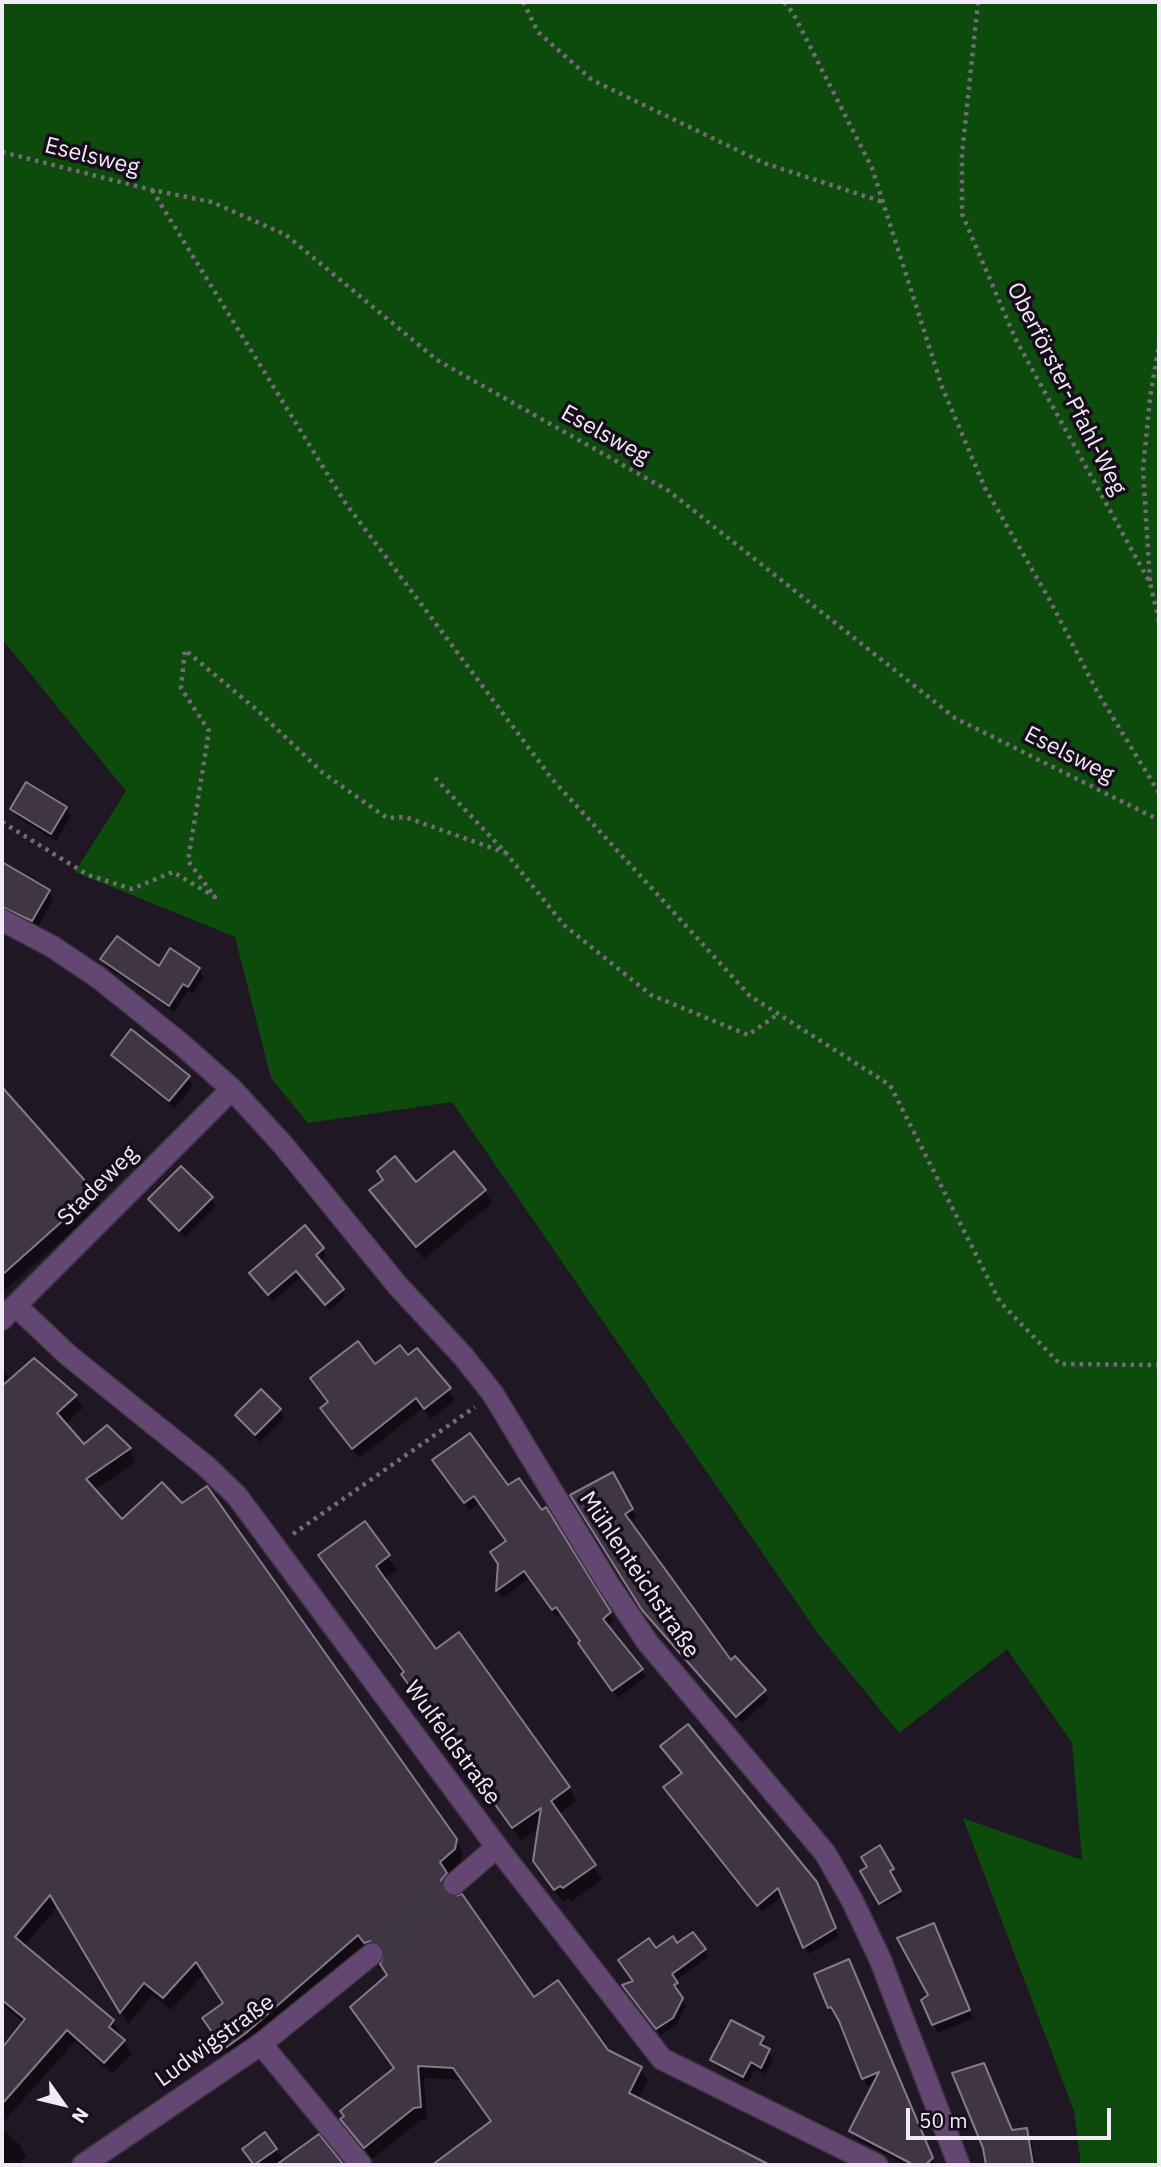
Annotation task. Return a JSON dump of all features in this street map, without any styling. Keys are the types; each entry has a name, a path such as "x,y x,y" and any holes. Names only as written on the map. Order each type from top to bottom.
{"street":[{"name":"Mühlenteichstraße","path":"2,920 53,947 99,978 232,1089 284,1146 398,1286 463,1356 493,1394 607,1582 648,1643 825,1853 852,1900 880,1959 959,2165"},
{"name":"Stadeweg","path":"9,1312 232,1089"},
{"name":"Wulfeldstraße","path":"9,1312 68,1355 207,1467 236,1496 497,1847 662,2059 877,2165"},
{"path":"454,1884 497,1847"},
{"name":"Ludwigstraße","path":"83,2165 261,2043 372,1954"},
{"path":"261,2043 361,2165"}],"path":[{"path":"523,2 538,32 592,80 764,163 883,202"},
{"path":"784,2 793,13 872,168 942,387 985,488 1048,597 1098,693 1159,793"},
{"name":"Oberförster-Pfahl-Weg","path":"978,2 962,155 962,214 1016,340 1150,583 1159,621"},
{"name":"Eselsweg","path":"2,152 152,190 212,202 285,235 437,360 669,491 955,718 1159,820"},
{"path":"152,190 344,501 552,779 750,996 890,1085 1000,1302 1060,1364 1159,1365"},
{"path":"1150,583 1143,470 1150,398 1159,345"},
{"path":"2,822 88,875 132,889 173,872 215,897 188,861 209,731 181,688 185,650 257,710 323,773 387,818 405,817 506,853"},
{"path":"435,778 506,853 564,925 651,995 748,1035 778,1014"},
{"path":"275,1546 493,1394"}],"green space":[{"path":"2,2 1159,2 1159,2165 1081,2165 1074,2111 963,1818 1082,1860 1072,1743 1007,1649 899,1733 819,1635 452,1102 308,1123 271,1078 235,937 75,872 126,791 2,639"}],"building":[{"path":"26,782 67,807 51,834 10,809"},
{"path":"2,862 50,890 32,921 2,907"},
{"path":"117,936 159,966 170,948 200,968 188,987 183,984 169,1006 100,959"},
{"path":"131,1029 190,1076 169,1101 111,1055"},
{"path":"2,1087 95,1192 2,1275"},
{"path":"454,1151 486,1190 416,1247 369,1190 383,1180 377,1171 395,1156 416,1182"},
{"path":"181,1166 213,1197 179,1231 148,1199"},
{"path":"305,1225 324,1248 316,1255 344,1289 325,1305 296,1271 268,1295 249,1273"},
{"path":"358,1341 375,1364 400,1345 408,1355 417,1348 451,1388 424,1409 416,1398 352,1449 320,1408 328,1402 310,1378"},
{"path":"34,1358 77,1395 57,1413 84,1444 107,1425 131,1448 86,1479 122,1519 162,1482 182,1503 207,1486 457,1839 455,1849 440,1862 447,1873 441,1880 444,1892 450,1897 462,1894 534,1997 558,1980 608,2050 642,2067 629,2093 770,2165 432,2165 491,2121 453,2068 418,2066 421,2107 414,2108 364,2148 340,2119 344,2116 340,2111 394,2068 350,2007 387,1975 380,1964 385,1953 382,1945 371,1941 364,1943 358,1935 224,2049 202,2018 223,2003 196,1962 163,1998 144,1983 120,2013 50,1895 15,1937 114,2020 109,2027 125,2040 104,2063 67,2030 2,2104 2,2048 25,2019 2,2000 2,1386"},
{"path":"261,1389 281,1409 255,1435 235,1415"},
{"path":"470,1433 508,1485 519,1478 542,1510 546,1507 611,1612 603,1619 643,1669 612,1691 556,1607 552,1610 524,1571 496,1591 498,1564 490,1552 506,1541 474,1496 464,1503 432,1460"},
{"path":"613,1472 633,1509 625,1514 731,1660 735,1656 766,1690 736,1717 642,1610 570,1495"},
{"path":"365,1521 390,1555 376,1566 436,1649 459,1632 570,1787 551,1801 596,1865 563,1888 560,1886 554,1890 533,1861 541,1808 512,1828 401,1674 404,1672 318,1555"},
{"path":"688,1724 817,1882 836,1928 803,1948 778,1888 757,1906 663,1787 682,1773 660,1746"},
{"path":"880,1845 894,1869 890,1871 901,1891 879,1904 860,1871 867,1867 861,1857"},
{"path":"934,1923 970,2010 932,2025 921,2000 928,1995 897,1938"},
{"path":"693,1932 706,1949 672,1974 678,1983 674,1985 683,1998 673,2018 656,2029 622,1985 633,1981 618,1960 649,1938 656,1948 673,1936 677,1943"},
{"path":"849,1959 933,2158 925,2165 914,2165 849,2131 879,2072 862,2079 839,2021 831,2007 828,2008 814,1974"},
{"path":"731,2020 764,2037 760,2044 770,2049 761,2068 751,2062 743,2077 710,2060"},
{"path":"984,2063 1012,2130 1027,2128 1033,2165 986,2165 983,2148 952,2073"},
{"path":"265,2132 277,2149 254,2165 242,2149"},
{"path":"319,2134 343,2164 276,2165"}],"tunnel":[{"path":"372,1954 454,1884"}]}
